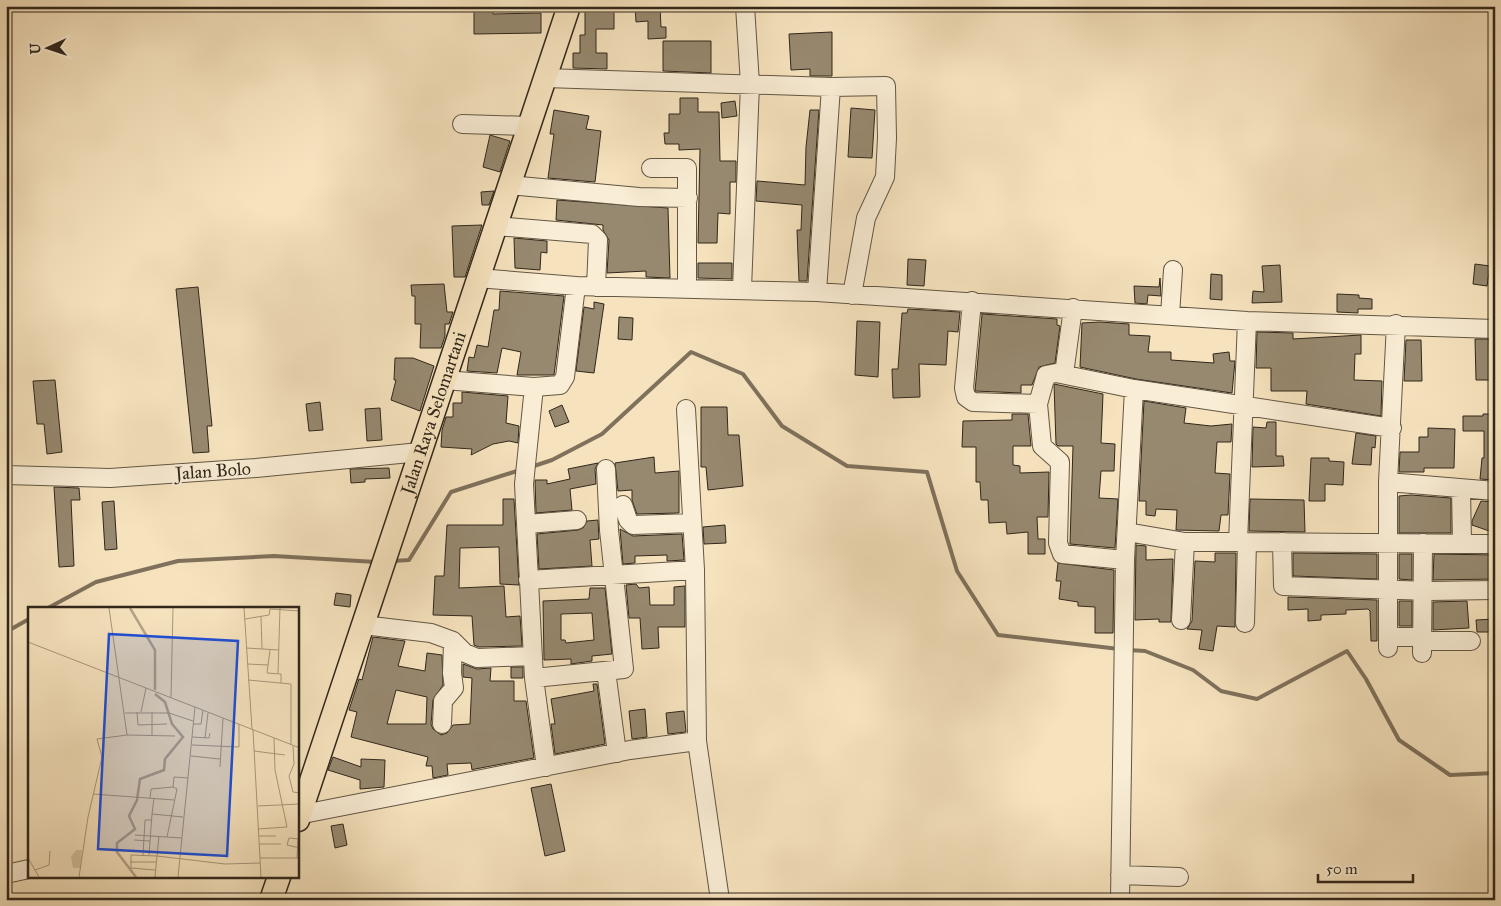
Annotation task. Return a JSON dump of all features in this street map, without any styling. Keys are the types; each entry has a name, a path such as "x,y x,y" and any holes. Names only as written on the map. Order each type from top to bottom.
{"main road":[{"name":"Jalan Raya Selomartani","path":"299,813 569,6"},
{"path":"271,900 278,878"}],"street":[{"path":"742,289 750,84 745,6"},
{"path":"545,78 831,87 886,86 885,177 866,218 852,295"},
{"path":"817,292 831,87"},
{"path":"462,124 529,126"},
{"path":"651,168 687,168 687,289"},
{"path":"509,184 639,197 688,198"},
{"path":"495,226 592,234 598,240 596,287"},
{"path":"1170,315 1173,270"},
{"path":"478,278 596,287 817,292 1247,321 1396,324 1495,329"},
{"path":"444,380 534,387 560,385 565,377 576,286"},
{"path":"972,301 964,388 966,397 980,403 1038,404"},
{"path":"1064,374 1073,308"},
{"path":"1245,623 1242,542 1247,321"},
{"path":"1396,324 1388,482 1388,642 1422,644 1471,641"},
{"path":"1125,560 1062,554 1058,543 1060,462 1042,446 1038,404 1046,375 1064,374 1134,389 1392,428"},
{"path":"534,387 525,459 524,484 534,678 546,767"},
{"path":"1120,900 1125,560 1134,389"},
{"path":"686,409 695,570 696,741 720,900"},
{"name":"Jalan Bolo","path":"6,475 110,478 256,468 420,452"},
{"path":"534,678 624,669 606,469"},
{"path":"1388,482 1495,491"},
{"path":"1461,489 1462,543"},
{"path":"623,505 628,520 633,525 692,523"},
{"path":"527,524 576,520"},
{"path":"1127,532 1185,542 1389,541 1495,544"},
{"path":"1182,620 1185,542"},
{"path":"1282,542 1283,586 1495,590"},
{"path":"1422,644 1423,543"},
{"path":"528,580 695,570"},
{"path":"363,625 431,633 454,641 464,653 477,658 533,656"},
{"path":"442,724 443,701 454,688 452,672 454,641"},
{"path":"606,671 617,753"},
{"path":"299,816 617,753 696,741"},
{"path":"6,874 28,869"},
{"path":"1120,875 1179,877"}],"building":[{"path":"474,6 492,6 493,14 541,13 541,33 474,34"},
{"path":"635,6 660,6 661,27 666,27 666,38 648,39 648,21 636,22"},
{"path":"585,10 614,10 614,29 596,29 596,53 607,53 607,69 573,68 573,53 580,53 580,35 585,35"},
{"path":"832,32 832,76 810,76 810,69 791,70 789,34"},
{"path":"663,41 711,41 711,73 663,71"},
{"path":"680,98 698,98 698,112 719,112 720,161 736,161 736,182 730,182 730,214 718,213 717,243 698,243 700,149 679,150 679,144 665,144 664,133 669,133 669,114 680,114"},
{"path":"735,101 737,116 722,118 721,103"},
{"path":"851,108 875,110 872,158 848,157"},
{"path":"554,110 589,116 586,129 601,131 595,182 548,178 554,134 550,134"},
{"path":"810,110 819,110 807,281 799,281 797,230 801,230 802,205 756,201 757,181 805,185 806,147"},
{"path":"490,135 510,141 500,172 483,167"},
{"path":"494,191 489,205 482,205 481,192"},
{"path":"557,200 668,208 670,278 646,277 646,271 607,273 609,240 603,230 603,225 556,220"},
{"path":"482,225 465,277 454,277 452,226"},
{"path":"514,238 547,241 547,253 541,252 540,270 515,268"},
{"path":"908,259 926,260 924,286 907,285"},
{"path":"698,263 732,263 732,279 698,278"},
{"path":"1475,264 1490,266 1487,286 1473,284"},
{"path":"1280,265 1282,302 1252,303 1253,291 1264,292 1262,266"},
{"path":"1211,274 1222,275 1222,300 1210,299"},
{"path":"1160,278 1161,296 1148,295 1147,304 1135,303 1134,286 1159,287"},
{"path":"444,284 447,312 453,312 449,324 445,324 445,336 441,348 420,348 421,324 415,324 415,296 412,296 411,285"},
{"path":"198,287 212,426 207,426 209,452 193,453 176,289"},
{"path":"500,291 564,296 554,375 517,375 521,352 502,348 497,373 467,371 469,357 474,358 477,345 488,347 494,310 499,310"},
{"path":"1337,294 1359,295 1359,298 1372,299 1372,309 1358,309 1358,313 1337,312"},
{"path":"594,302 604,304 594,373 576,371 584,307 594,309"},
{"path":"908,309 960,312 958,332 948,331 946,365 919,364 920,397 893,398 892,369 898,369 902,313 907,313"},
{"path":"982,314 1057,319 1057,325 1060,326 1055,363 1039,367 1032,385 1021,385 1021,393 975,391"},
{"path":"619,317 633,318 632,340 618,339"},
{"path":"857,321 880,322 878,377 855,375"},
{"path":"1082,323 1129,324 1129,335 1150,336 1148,352 1171,352 1171,360 1214,363 1213,354 1229,352 1230,361 1235,361 1232,393 1136,379 1080,367"},
{"path":"1257,332 1293,333 1293,339 1361,335 1361,354 1355,354 1354,380 1382,381 1381,416 1306,404 1307,391 1271,391 1271,368 1256,368"},
{"path":"1475,339 1489,339 1490,354 1495,354 1495,378 1476,380"},
{"path":"1406,340 1421,340 1422,381 1404,381"},
{"path":"395,358 413,358 434,366 420,411 391,400 396,380 394,380"},
{"path":"55,380 62,452 47,454 44,424 37,424 33,381"},
{"path":"1054,384 1103,394 1101,443 1115,444 1114,471 1101,471 1099,498 1118,499 1115,548 1070,544 1073,446 1058,446 1056,444"},
{"path":"462,392 508,396 506,423 519,426 518,443 509,441 493,444 471,455 472,449 441,447 442,430 446,417 453,417 453,403 462,403"},
{"path":"1144,401 1186,408 1184,423 1211,426 1232,424 1231,442 1217,442 1215,473 1230,474 1228,515 1221,515 1219,531 1176,530 1177,510 1156,509 1155,516 1146,515 1146,501 1139,501"},
{"path":"320,402 323,430 309,431 306,404"},
{"path":"562,405 569,422 555,427 549,411"},
{"path":"701,407 727,407 728,435 739,435 743,486 708,490 706,467 701,467"},
{"path":"380,408 382,440 367,441 365,409"},
{"path":"1012,414 1028,414 1031,446 1013,446 1013,465 1020,466 1020,473 1049,472 1048,517 1037,517 1038,539 1045,539 1045,554 1028,554 1028,532 1007,534 1006,522 989,523 988,500 981,500 980,482 976,482 976,447 962,447 963,421 1012,420"},
{"path":"1483,414 1495,414 1495,480 1480,479 1482,458 1484,458 1484,431 1463,431 1463,416 1483,416"},
{"path":"1267,422 1276,422 1276,456 1283,456 1284,466 1252,467 1253,427 1266,428"},
{"path":"1428,428 1455,429 1454,468 1424,468 1424,472 1399,472 1400,452 1419,452 1419,437 1428,437"},
{"path":"1356,433 1376,436 1375,448 1372,447 1371,465 1352,464"},
{"path":"654,457 655,473 679,471 679,513 637,514 632,500 632,490 618,491 615,463"},
{"path":"1311,458 1329,458 1329,461 1344,462 1343,485 1325,484 1325,501 1309,501"},
{"path":"598,463 595,469 596,484 570,489 572,510 536,513 535,480 547,480 547,484 570,479 568,469"},
{"path":"389,468 390,478 365,479 365,482 351,483 350,469"},
{"path":"54,487 79,488 80,500 71,500 74,566 59,567"},
{"path":"1399,496 1451,498 1451,533 1399,533"},
{"path":"503,499 514,499 519,585 500,584 499,547 460,548 459,588 504,586 506,617 520,616 522,646 479,647 474,645 472,616 433,615 435,576 444,576 447,525 503,525"},
{"path":"1250,499 1304,500 1305,532 1249,531"},
{"path":"114,501 117,549 105,550 102,502"},
{"path":"1481,501 1495,502 1495,533 1472,525"},
{"path":"598,520 599,539 590,540 592,566 539,569 537,534 578,530 583,528 587,521"},
{"path":"725,525 726,543 704,544 703,527"},
{"path":"620,529 633,536 682,534 684,560 667,561 667,555 635,556 635,563 623,564"},
{"path":"1136,545 1146,546 1146,560 1173,559 1171,622 1159,622 1159,619 1135,620"},
{"path":"1215,553 1236,553 1235,627 1217,626 1213,651 1199,649 1202,630 1187,629 1192,621 1195,561 1215,562"},
{"path":"1293,553 1377,554 1377,579 1293,576"},
{"path":"1399,554 1412,554 1412,580 1399,579"},
{"path":"1434,554 1495,555 1495,579 1433,580"},
{"path":"1058,563 1114,570 1113,633 1095,633 1095,607 1078,606 1078,602 1059,599 1061,581 1056,581"},
{"path":"636,584 639,588 649,587 650,605 674,605 674,587 685,586 685,627 658,627 659,648 642,649 640,618 629,618 626,585"},
{"path":"590,588 605,588 612,654 592,656 592,661 571,664 571,659 544,660 543,601 589,599","holes":["592,613 594,640 566,643 565,640 561,640 561,614"]},
{"path":"336,593 351,595 350,607 334,605"},
{"path":"1288,597 1377,600 1377,641 1371,641 1370,611 1368,609 1346,610 1346,614 1321,615 1321,620 1308,621 1308,609 1288,610"},
{"path":"1399,601 1412,601 1412,626 1399,626"},
{"path":"1467,601 1469,628 1433,630 1433,602"},
{"path":"1495,619 1495,632 1477,632 1476,620"},
{"path":"373,637 405,641 398,666 425,671 427,653 442,655 443,685 433,700 431,724 433,729 441,735 447,733 453,725 470,724 472,678 463,677 463,664 477,669 491,668 490,681 514,681 514,701 526,701 534,758 472,770 471,763 447,764 448,775 433,778 432,766 426,766 428,757 351,737 357,712 349,710 359,679 362,680","holes":["396,690 427,697 426,724 387,724"]},
{"path":"511,667 523,667 523,678 511,678"},
{"path":"593,684 597,684 605,744 555,754 551,724 555,724 551,699 594,691"},
{"path":"645,709 647,737 632,739 629,711"},
{"path":"684,711 686,732 668,734 666,713"},
{"path":"333,757 361,767 361,759 385,760 384,787 360,789 360,780 328,770"},
{"path":"551,784 565,851 545,856 531,788"},
{"path":"343,824 347,845 335,848 331,826"}],"waterway":[{"path":"531,467 552,460 602,434 691,352 743,374 782,426 847,466 927,472 957,571 998,635 1119,649"},
{"path":"393,561 409,560 451,492 520,470"},
{"path":"50,607 96,582 178,561 274,556 376,562"},
{"path":"6,632 28,620"},
{"path":"1128,650 1145,651 1193,670 1221,691 1257,699 1347,651 1366,679 1399,740 1450,775 1495,773"}]}
